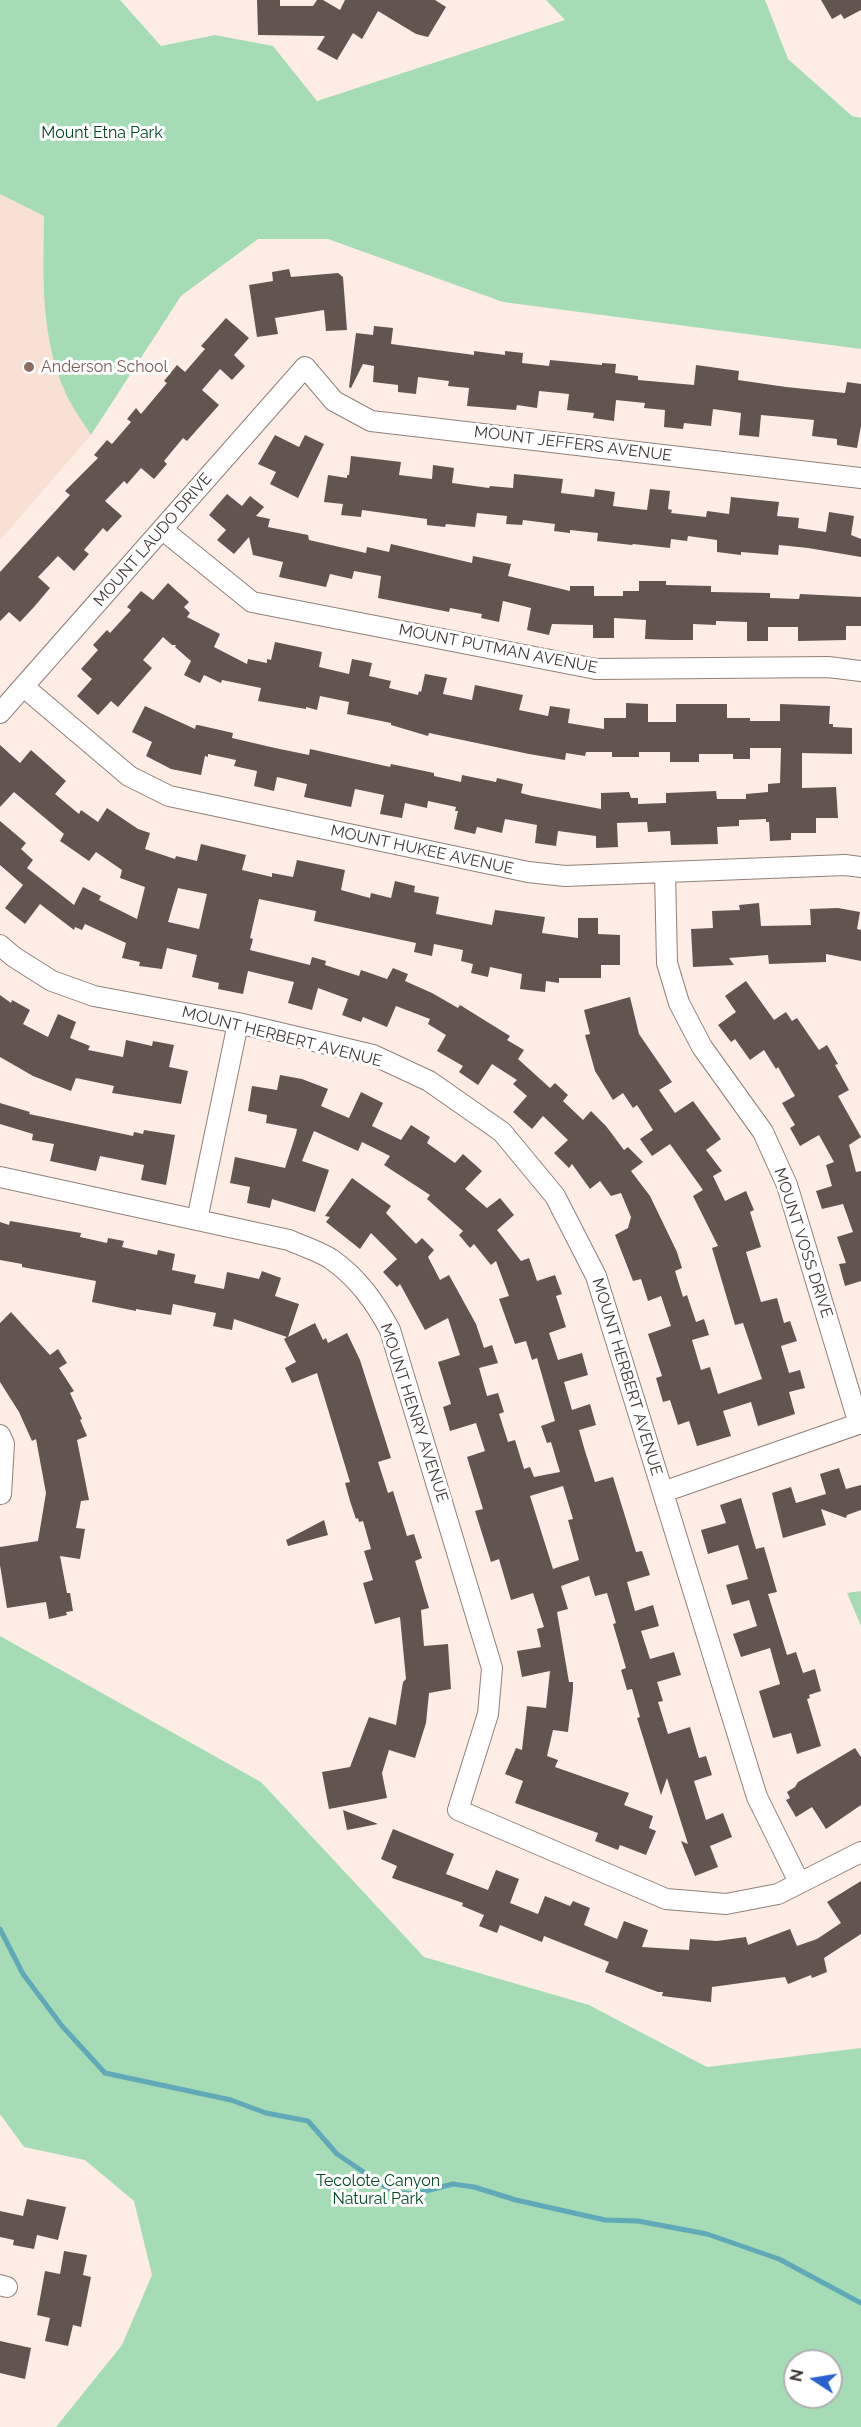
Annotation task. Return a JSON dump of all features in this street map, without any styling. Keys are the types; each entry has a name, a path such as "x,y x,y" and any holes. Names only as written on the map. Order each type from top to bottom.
{"street":[{"name":"MOUNT JEFFERS AVENUE","path":"305,367 334,401 371,421 861,478"},
{"name":"MOUNT LAUDO DRIVE","path":"0,713 305,367"},
{"name":"MOUNT PUTMAN AVENUE","path":"163,530 252,602 596,669 828,667 861,671"},
{"name":"MOUNT HUKEE AVENUE","path":"24,687 129,776 169,796 528,872 565,876 845,865 861,867"},
{"name":"MOUNT VOSS DRIVE","path":"666,872 667,963 680,1003 702,1047 763,1132 787,1185 860,1423"},
{"name":"MOUNT HERBERT AVENUE","path":"0,945 14,957 52,981 94,996 238,1023 373,1055 429,1081 502,1132 555,1196 596,1276 757,1797 800,1882"},
{"path":"197,1220 238,1023"},
{"name":"MOUNT HENRY AVENUE","path":"0,1177 289,1240 330,1258 359,1282 376,1304 390,1330 492,1668 488,1714 458,1810 666,1899 726,1904 778,1893 800,1882"},
{"path":"663,1492 860,1423"},
{"path":"0,1435 4,1444 1,1494"},
{"path":"800,1882 861,1852"}],"shaded area":[{"name":"Anderson School","path":"0,194 44,216 43,258 67,396 91,435 0,540"}],"green space":[{"name":"Mount Etna Park","path":"0,0 120,0 161,46 215,35 273,46 317,101 565,20 546,0 765,0 788,59 852,116 861,118 861,349 503,302 328,239 258,239 181,296 91,435 67,396 52,353 45,308 44,216 0,194"},
{"path":"861,1591 861,1626 847,1593"},
{"name":"Tecolote Canyon Natural Park","path":"0,1636 261,1782 424,1957 589,2005 707,2067 861,2048 861,2427 56,2427 122,2345 152,2275 134,2201 85,2160 24,2147 0,2114"}],"building":[{"path":"257,0 280,0 280,6 313,6 317,0 323,0 340,10 345,0 435,0 446,7 428,37 416,34 378,11 362,39 353,33 337,60 317,49 325,36 258,35"},
{"path":"821,0 861,0 861,10 844,19 841,14 832,19"},
{"path":"289,269 291,277 338,273 343,277 347,330 326,331 324,310 275,318 278,334 257,337 249,285 273,281 272,272"},
{"path":"226,318 249,338 234,355 245,366 232,380 220,369 202,390 219,405 187,441 183,438 164,461 167,464 154,479 141,468 127,484 124,481 105,501 122,516 107,532 103,528 84,550 89,554 74,571 58,556 38,577 50,588 34,607 20,622 9,612 0,621 0,572 70,495 65,491 98,458 94,455 107,440 112,444 131,422 127,419 136,408 141,414 167,383 164,381 177,365 185,372 205,349 201,346"},
{"path":"374,326 393,328 391,344 474,355 474,351 505,355 505,351 523,353 522,363 549,366 550,360 602,365 602,363 616,364 615,373 638,376 638,380 694,385 696,365 739,371 738,380 786,387 845,393 847,382 861,384 861,426 857,448 837,445 837,439 812,436 814,420 761,415 759,437 739,435 741,413 713,409 711,426 684,423 683,429 664,427 665,410 644,408 645,403 616,400 614,421 593,418 594,413 567,410 569,394 539,391 537,408 517,405 516,410 467,406 469,388 448,386 449,381 418,377 416,394 398,392 398,385 373,382 374,366 363,364 351,388 349,387 356,333 373,335"},
{"path":"275,435 299,447 305,435 324,444 298,498 270,484 276,472 258,464"},
{"path":"351,456 401,462 399,475 432,479 433,465 454,468 452,483 489,488 490,486 513,488 514,474 563,479 561,493 594,497 595,489 615,492 613,506 647,510 650,489 670,491 668,509 672,510 671,513 706,517 707,511 729,514 731,497 779,502 777,516 799,518 798,528 826,532 829,512 854,516 851,535 861,539 861,557 779,545 778,555 741,552 741,555 717,552 717,540 688,536 687,541 671,539 670,548 597,541 598,533 554,531 555,524 523,520 522,525 506,524 507,516 477,513 475,527 427,525 427,519 362,510 361,517 341,515 343,504 324,502 328,475 347,478"},
{"path":"227,494 242,506 250,496 264,507 256,516 270,519 268,527 308,535 309,540 366,553 367,547 389,552 391,544 472,563 473,556 511,564 508,576 570,591 570,586 594,586 594,596 623,596 623,591 639,591 639,581 666,581 666,585 711,586 711,592 770,593 770,598 799,599 800,594 861,597 861,626 846,626 846,640 798,641 798,627 768,627 768,641 747,641 747,622 716,621 716,625 693,624 693,640 672,640 645,639 646,620 614,618 614,638 593,638 593,625 552,624 549,635 527,630 531,608 503,601 499,622 481,618 482,614 450,608 449,612 378,598 381,576 354,571 352,579 330,574 326,587 279,577 283,562 253,555 249,537 234,554 217,540 226,530 209,515"},
{"path":"168,583 189,602 184,607 190,613 187,617 220,634 214,647 247,664 248,659 267,663 267,659 271,660 275,642 322,652 319,667 349,674 352,659 372,663 369,676 391,681 389,688 418,695 419,691 421,692 425,674 447,678 443,694 472,700 475,685 523,695 519,710 548,716 550,706 570,709 568,723 604,729 604,718 626,718 626,703 648,704 648,722 676,722 676,704 727,704 727,718 750,718 750,721 780,721 780,704 830,706 829,724 833,724 833,727 852,728 852,754 802,753 802,788 836,787 838,818 816,818 816,833 791,833 791,840 770,841 769,822 766,822 766,819 739,820 739,826 717,827 718,844 671,845 670,831 648,832 647,822 617,823 618,847 596,848 596,836 558,831 556,846 535,843 537,825 505,819 502,833 477,827 475,834 454,829 458,811 455,811 456,807 428,801 427,808 405,803 402,818 380,814 384,795 355,789 351,807 304,797 307,784 277,777 274,791 254,786 257,771 234,766 236,760 208,754 208,757 205,756 201,775 171,769 146,756 152,742 132,732 145,706 195,729 198,725 233,733 232,738 275,748 309,755 310,749 390,767 391,764 434,773 434,776 461,782 462,775 496,782 497,778 523,784 521,793 601,809 601,793 629,792 631,798 638,798 638,804 666,803 666,793 716,791 717,799 746,799 746,794 768,792 768,784 780,783 781,748 750,748 750,759 733,759 733,754 699,754 699,762 670,762 670,752 639,752 639,757 612,757 612,752 586,752 585,756 566,753 565,760 429,733 428,736 391,725 391,723 347,714 349,702 320,696 317,710 306,707 306,709 258,701 261,688 222,680 221,683 204,675 200,683 184,675 191,661 175,647 176,645 172,645 163,637 143,660 152,668 118,707 111,701 98,715 77,696 92,679 81,669 98,650 93,645 107,630 110,633 131,610 127,607 141,591 153,600"},
{"path":"0,745 20,763 31,750 66,781 55,794 79,814 81,810 98,822 107,808 138,829 150,833 145,849 175,859 176,856 197,861 201,844 246,855 242,870 272,877 272,873 293,877 297,860 345,870 341,890 370,898 371,893 391,898 395,881 415,886 414,892 439,897 436,914 492,925 495,910 545,917 542,933 578,938 578,918 598,918 598,934 620,935 620,965 601,965 601,978 559,978 559,983 546,981 545,992 520,989 522,974 490,967 488,977 471,973 473,964 461,961 463,950 434,944 432,956 414,952 416,943 314,921 316,911 259,899 250,938 253,939 250,950 310,965 312,957 326,961 325,965 359,976 361,970 387,979 393,968 408,974 405,981 458,1008 460,1005 510,1036 507,1040 524,1050 518,1059 550,1088 555,1083 568,1095 563,1101 583,1120 591,1111 624,1150 628,1147 643,1162 631,1171 650,1196 677,1252 682,1268 675,1271 683,1297 687,1295 696,1322 704,1319 709,1335 692,1340 701,1370 710,1367 718,1394 762,1379 743,1323 735,1325 712,1248 718,1246 693,1196 703,1190 670,1144 652,1156 640,1139 653,1130 637,1105 633,1108 623,1093 613,1100 595,1071 585,1035 590,1034 584,1010 630,997 639,1034 672,1082 659,1090 675,1113 693,1101 721,1139 706,1150 722,1171 713,1176 725,1201 746,1191 754,1210 750,1212 761,1247 746,1252 761,1302 777,1298 784,1323 790,1321 797,1341 781,1346 789,1373 800,1370 805,1388 789,1392 795,1414 758,1426 751,1402 723,1411 731,1436 697,1446 689,1421 678,1425 670,1400 663,1402 656,1378 662,1376 648,1334 671,1326 661,1296 648,1301 641,1279 633,1281 615,1235 628,1228 631,1217 621,1193 611,1196 600,1181 590,1189 572,1164 569,1168 554,1153 568,1140 543,1116 532,1129 513,1112 527,1096 513,1084 517,1080 492,1064 478,1085 459,1072 463,1066 437,1051 446,1035 428,1024 430,1019 396,1006 387,1027 363,1017 361,1022 342,1015 348,999 318,988 312,1010 288,1003 294,982 248,971 243,994 218,989 219,983 192,977 197,955 167,948 162,969 139,966 140,962 122,958 126,943 85,924 82,930 75,927 74,930 40,904 25,924 5,908 23,885 0,865 0,821 26,843 21,849 33,860 27,868 74,905 83,887 101,896 99,900 137,919 145,887 120,878 122,870 96,852 89,861 60,841 64,834 14,792 0,807","holes":["178,888 207,894 199,929 168,922"]},
{"path":"759,903 761,926 811,925 810,909 838,908 860,912 857,929 861,930 861,961 826,954 826,962 769,964 768,955 729,958 734,965 693,967 691,929 713,928 712,911 740,910 739,905"},
{"path":"746,981 774,1020 786,1012 792,1021 797,1018 819,1050 827,1045 849,1090 838,1096 861,1137 849,1145 856,1172 861,1171 861,1281 845,1286 839,1264 846,1263 837,1237 853,1232 843,1204 822,1209 816,1191 832,1186 826,1165 834,1162 819,1135 800,1146 790,1128 795,1125 782,1103 795,1096 778,1067 776,1069 764,1050 750,1060 735,1039 731,1042 718,1025 736,1012 725,996"},
{"path":"0,995 11,1003 12,1000 30,1010 23,1024 48,1037 58,1014 76,1022 70,1038 90,1046 88,1050 123,1057 126,1040 152,1046 153,1041 174,1045 169,1067 188,1071 181,1104 112,1093 114,1086 76,1078 71,1091 33,1076 0,1057"},
{"path":"280,1075 302,1079 328,1089 321,1106 349,1118 361,1092 383,1103 372,1126 401,1140 411,1125 430,1137 427,1143 455,1163 463,1154 482,1171 465,1189 487,1208 500,1198 514,1215 497,1230 521,1261 529,1258 537,1281 555,1275 562,1294 556,1296 566,1327 549,1333 558,1360 582,1353 588,1375 564,1382 572,1410 590,1404 596,1425 579,1430 595,1482 613,1477 636,1552 642,1551 650,1575 627,1582 635,1611 653,1605 659,1626 641,1631 650,1659 674,1652 681,1675 657,1682 663,1701 658,1702 668,1734 690,1727 699,1758 706,1756 712,1775 694,1781 706,1820 723,1813 732,1837 710,1846 718,1867 695,1876 681,1841 688,1844 667,1778 661,1795 637,1718 640,1717 632,1689 627,1690 621,1670 626,1668 607,1593 595,1596 589,1576 561,1586 568,1609 557,1612 569,1682 573,1682 573,1690 568,1732 553,1730 547,1756 558,1760 555,1767 629,1793 624,1805 653,1816 649,1828 656,1831 646,1855 620,1845 618,1850 595,1841 598,1833 515,1803 523,1781 505,1774 516,1748 522,1750 527,1706 546,1708 550,1671 522,1677 517,1651 541,1647 537,1629 544,1627 533,1593 511,1600 499,1559 491,1562 475,1511 483,1509 467,1457 485,1451 476,1423 450,1431 443,1407 451,1404 438,1362 460,1355 448,1318 425,1330 400,1284 397,1287 383,1272 397,1259 371,1233 360,1249 326,1222 330,1217 325,1216 352,1178 391,1206 386,1213 416,1244 422,1238 434,1250 428,1257 440,1280 449,1275 476,1324 484,1348 492,1345 498,1363 479,1368 487,1396 498,1393 504,1412 499,1414 508,1442 515,1440 524,1469 530,1467 534,1477 560,1472 551,1442 547,1443 541,1426 555,1421 537,1358 532,1360 526,1341 515,1344 499,1299 509,1296 496,1261 491,1265 474,1244 470,1248 459,1235 463,1231 427,1199 430,1195 384,1165 390,1156 362,1142 358,1151 314,1131 302,1161 329,1170 315,1212 272,1199 270,1208 247,1203 250,1187 230,1183 235,1157 285,1168 296,1134 297,1129 266,1123 267,1115 248,1111 252,1086 277,1090","holes":["563,1486 573,1519 568,1520 579,1560 553,1569 530,1496"]},
{"path":"0,1103 30,1112 29,1114 133,1136 134,1132 143,1134 144,1130 175,1135 166,1185 141,1180 144,1165 100,1156 96,1171 50,1161 54,1144 32,1140 33,1134 0,1124"},
{"path":"10,1221 81,1233 80,1237 107,1243 108,1238 124,1241 122,1247 157,1255 158,1250 175,1254 172,1270 196,1275 194,1283 224,1289 227,1272 259,1279 262,1271 281,1278 275,1296 299,1304 288,1337 315,1323 323,1340 326,1338 328,1343 347,1333 360,1360 391,1458 378,1462 388,1493 393,1491 407,1536 414,1534 422,1558 415,1561 429,1608 421,1610 424,1646 448,1644 451,1689 429,1693 426,1723 415,1758 389,1750 382,1773 387,1798 329,1809 322,1772 350,1767 369,1717 396,1725 403,1682 406,1679 400,1617 375,1624 363,1583 373,1580 364,1551 371,1549 363,1521 359,1522 358,1518 356,1519 350,1501 345,1483 350,1482 317,1373 292,1383 285,1368 296,1362 284,1339 287,1337 234,1319 232,1330 213,1326 216,1313 173,1304 171,1315 92,1302 96,1281 22,1267 22,1264 0,1260 0,1222 9,1225"},
{"path":"11,1312 50,1355 58,1349 67,1363 59,1368 74,1391 70,1393 87,1436 77,1440 89,1500 81,1501 76,1528 85,1529 80,1559 60,1556 73,1611 66,1612 67,1615 49,1619 46,1602 7,1608 0,1565 0,1547 38,1541 46,1493 36,1439 32,1441 19,1412 0,1382 0,1323"},
{"path":"839,1468 846,1489 861,1485 861,1510 847,1515 846,1518 821,1509 826,1525 783,1538 772,1493 791,1487 796,1503 826,1494 820,1474"},
{"path":"741,1498 756,1549 764,1547 777,1592 768,1594 787,1655 796,1652 803,1673 815,1669 821,1691 809,1695 810,1698 807,1699 821,1746 797,1754 791,1733 773,1738 759,1691 780,1684 770,1648 741,1657 733,1634 757,1626 749,1600 732,1605 726,1585 748,1579 738,1545 708,1554 701,1530 726,1523 720,1505"},
{"path":"324,1520 328,1535 288,1546 286,1540"},
{"path":"855,1748 861,1757 861,1805 826,1829 812,1807 796,1817 786,1800 790,1798 787,1792 798,1782"},
{"path":"343,1810 378,1824 347,1830"},
{"path":"393,1829 454,1854 446,1874 488,1890 496,1870 519,1879 510,1903 538,1914 545,1896 570,1906 573,1901 590,1908 584,1925 617,1939 624,1921 648,1930 642,1947 689,1950 690,1939 717,1941 746,1937 748,1945 790,1929 797,1946 817,1939 841,1923 827,1902 861,1881 861,1934 824,1958 827,1972 812,1978 811,1975 788,1984 785,1977 712,1987 711,2002 662,1996 663,1992 605,1972 609,1962 544,1936 542,1942 500,1925 497,1933 479,1926 484,1915 462,1906 463,1903 392,1878 397,1866 381,1859"},
{"path":"27,2199 66,2207 58,2240 37,2235 34,2249 13,2245 14,2240 0,2237 0,2211 23,2216"},
{"path":"64,2251 87,2255 83,2275 91,2277 81,2327 73,2325 68,2346 45,2341 50,2318 37,2315 45,2271 60,2274"},
{"path":"0,2341 31,2348 25,2379 0,2373"}],"waterway":[{"path":"0,1929 23,1974 62,2026 105,2073 231,2100 266,2113 308,2121 337,2154 393,2192 414,2194 453,2184 474,2187 516,2200 605,2220 638,2221 707,2234 779,2259 861,2303"}],"place":[{"name":"Anderson School","path":"29,367"}]}
